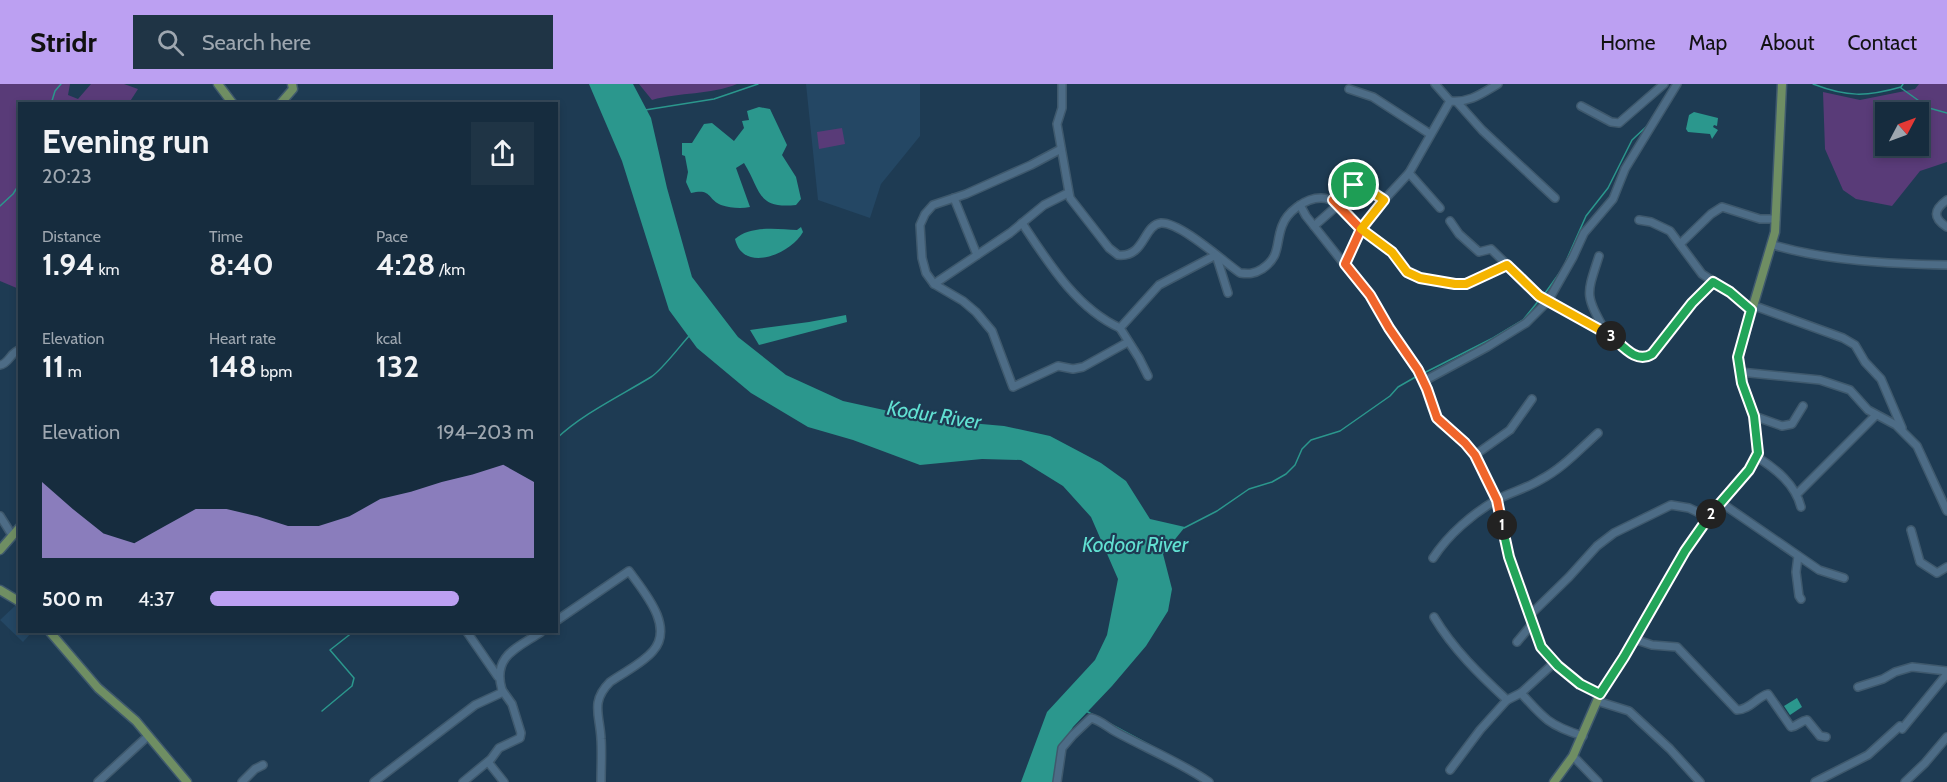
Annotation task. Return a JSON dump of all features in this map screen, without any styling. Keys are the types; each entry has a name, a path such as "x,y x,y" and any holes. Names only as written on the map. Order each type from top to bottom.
{"main road":[{"path":"218,84 232,102"},
{"path":"282,102 292,89 292,84"},
{"path":"1554,782 1573,756 1598,697 1685,551 1708,517 1749,470 1758,453 1754,416 1740,372 1738,357 1751,308 1773,245 1782,84"},
{"path":"0,550 18,529"},
{"path":"0,590 18,601"},
{"path":"51,633 98,688 126,711 187,782"}],"street":[{"path":"1062,84 1063,100 1058,124 1068,193 1084,218 1109,248 1118,255 1131,254 1138,249 1153,228 1159,223 1164,223 1183,229 1240,273 1250,275 1270,264 1276,256 1281,228 1286,219 1300,205 1316,198 1336,202 1361,229 1392,252 1407,272 1420,278 1466,284 1507,265"},
{"path":"1436,84 1555,198"},
{"path":"1453,101 1463,103 1498,84"},
{"path":"1581,106 1611,123 1619,123 1664,84"},
{"path":"1421,376 1487,347 1526,323 1573,257 1584,233 1613,199 1625,169 1677,84"},
{"path":"1349,88 1373,97 1430,134"},
{"path":"1345,264 1361,229 1409,173 1430,134 1453,101"},
{"path":"1061,149 1031,165 933,206 925,213 920,225 922,258 926,273 934,284 963,301 976,312 992,331 1013,387 1058,366 1073,369 1083,367 1128,342"},
{"path":"1409,173 1440,208"},
{"path":"1314,226 1345,189 1354,185 1369,190 1384,200"},
{"path":"934,284 1044,205 1068,193"},
{"path":"954,198 977,255"},
{"path":"1947,200 1937,210 1936,216 1938,222 1947,227"},
{"path":"1300,205 1314,226 1370,295 1421,376 1440,423 1465,443 1475,455 1497,500 1509,557 1541,647 1555,663 1580,684 1598,697 1629,711 1670,749 1700,782"},
{"path":"1680,244 1711,214 1722,207 1760,219 1776,219"},
{"path":"1639,220 1663,226 1670,231 1697,269 1751,308 1843,338 1855,345 1865,362 1881,379 1904,433"},
{"path":"1450,221 1459,234 1479,252 1491,249 1544,298 1606,333 1631,354 1642,357 1652,354 1692,303 1713,282"},
{"path":"1022,223 1058,275 1082,302 1120,328 1148,376"},
{"path":"1773,245 1802,252 1888,264 1947,265"},
{"path":"1216,255 1228,293"},
{"path":"1120,328 1159,285 1216,255"},
{"path":"1599,256 1588,289 1588,297 1606,333"},
{"path":"0,365 18,350"},
{"path":"1740,372 1832,383 1850,390 1876,415 1896,425 1917,446 1947,511"},
{"path":"1475,455 1510,430 1532,399"},
{"path":"1754,416 1782,426 1792,424 1803,406"},
{"path":"1798,494 1876,415"},
{"path":"1434,558 1443,544 1473,517 1497,500 1541,480 1598,433"},
{"path":"1756,457 1771,466 1798,494 1801,507"},
{"path":"1720,502 1819,570 1844,578"},
{"path":"1531,614 1597,546 1635,522 1671,505 1689,508 1708,517"},
{"path":"0,516 12,536"},
{"path":"1911,530 1920,562 1937,573 1947,567"},
{"path":"1798,556 1796,572 1801,599"},
{"path":"558,620 628,571 649,600 659,620 659,639 655,650 604,687 598,700 601,782"},
{"path":"1434,617 1471,666 1507,700"},
{"path":"1517,642 1533,623"},
{"path":"463,782 488,762 499,748 521,736 512,704 502,690 498,677 468,633"},
{"path":"498,677 505,657 540,633"},
{"path":"1634,639 1652,645 1677,647 1737,710 1742,710 1762,695 1768,694 1791,727 1806,720 1820,736 1826,737"},
{"path":"1450,770 1480,730 1507,700 1521,693 1555,663"},
{"path":"1858,687 1884,680 1895,672 1912,667 1947,672"},
{"path":"1815,782 1868,755 1901,728 1947,672"},
{"path":"374,782 420,748 447,724 479,702 497,695 502,690"},
{"path":"1521,693 1540,715 1560,729 1583,736"},
{"path":"1057,782 1062,748 1090,718 1167,756 1209,782"},
{"path":"98,782 148,736"},
{"path":"1905,782 1947,737"},
{"path":"1573,756 1598,782"},
{"path":"488,762 504,782"},
{"path":"242,782 255,769 263,765"}],"shaded area":[{"path":"0,84 70,84 68,95 78,99 91,84 124,84 138,89 130,102 18,102 18,289 0,281"},
{"path":"639,84 737,84 727,88 652,100"},
{"path":"806,84 920,84 920,136 881,184 870,218 818,200"},
{"path":"1919,84 1947,84 1947,162 1920,171 1892,206 1856,199 1843,190 1825,149 1823,92 1860,100 1915,89"},
{"path":"842,128 845,144 819,149 817,132"},
{"path":"17,604 18,633 31,633 23,642 0,620"}],"water":[{"name":"Kodoor River","path":"589,84 633,84 651,118 667,188 692,277 738,337 786,375 843,401 925,419 1004,426 1050,436 1101,463 1126,481 1150,519 1185,527 1163,554 1172,589 1168,611 1146,646 1073,727 1061,746 1053,782 1021,782 1047,712 1095,660 1107,635 1118,579 1091,517 1063,486 1021,460 982,459 920,465 853,440 808,427 751,393 697,348 669,310 622,161"},
{"path":"759,107 770,109 787,145 782,155 796,177 801,199 796,205 773,204 766,201 761,196 744,163 736,168 750,207 724,206 706,193 691,193 686,182 688,172 685,156 682,155 682,143 692,143 704,124 712,123 734,141 744,128 742,121 749,120 747,111"},
{"path":"1694,112 1718,118 1717,126 1713,127 1718,130 1712,139 1710,134 1688,132 1686,129 1689,115"},
{"path":"801,227 803,232 797,240 768,257 747,256 740,250 735,239 756,230 797,230"},
{"path":"846,315 847,322 759,345 750,330 809,322"},
{"path":"1797,698 1802,707 1790,715 1784,706"}],"waterway":[{"path":"52,102 55,91 61,84"},
{"path":"645,110 714,99 758,84"},
{"path":"1813,84 1857,94 1889,90 1901,87 1903,84"},
{"path":"1901,88 1929,108 1947,113"},
{"path":"1543,296 1563,268 1586,216 1608,188 1632,140 1648,125"},
{"path":"0,206 18,186"},
{"path":"1424,373 1523,320 1540,299"},
{"path":"558,437 589,413 655,374 689,336"},
{"path":"1184,528 1217,511 1249,489 1272,482 1286,474 1295,465 1302,449 1311,440 1340,431 1390,396 1398,387 1419,375"},
{"path":"322,711 352,686 354,678 330,650 352,633"},
{"path":"1086,711 1172,757"}],"route":[{"path":"1354,185 1349,186 1333,200 1361,229 1345,264 1370,295 1418,370 1440,423 1465,443 1475,455 1490,483 1500,510 1509,557 1541,647 1558,666 1580,684 1600,694 1695,535 1720,502 1742,480 1755,461 1758,453 1754,416 1742,383 1738,357 1751,310 1730,292 1713,282 1692,303 1652,354 1647,357 1637,356 1631,354 1606,333 1539,296 1507,265 1466,284 1413,276 1407,272 1392,252 1361,229 1384,200 1369,190 1354,185"}],"water label":[{"name":"Kodur River","path":"934,415"}]}
